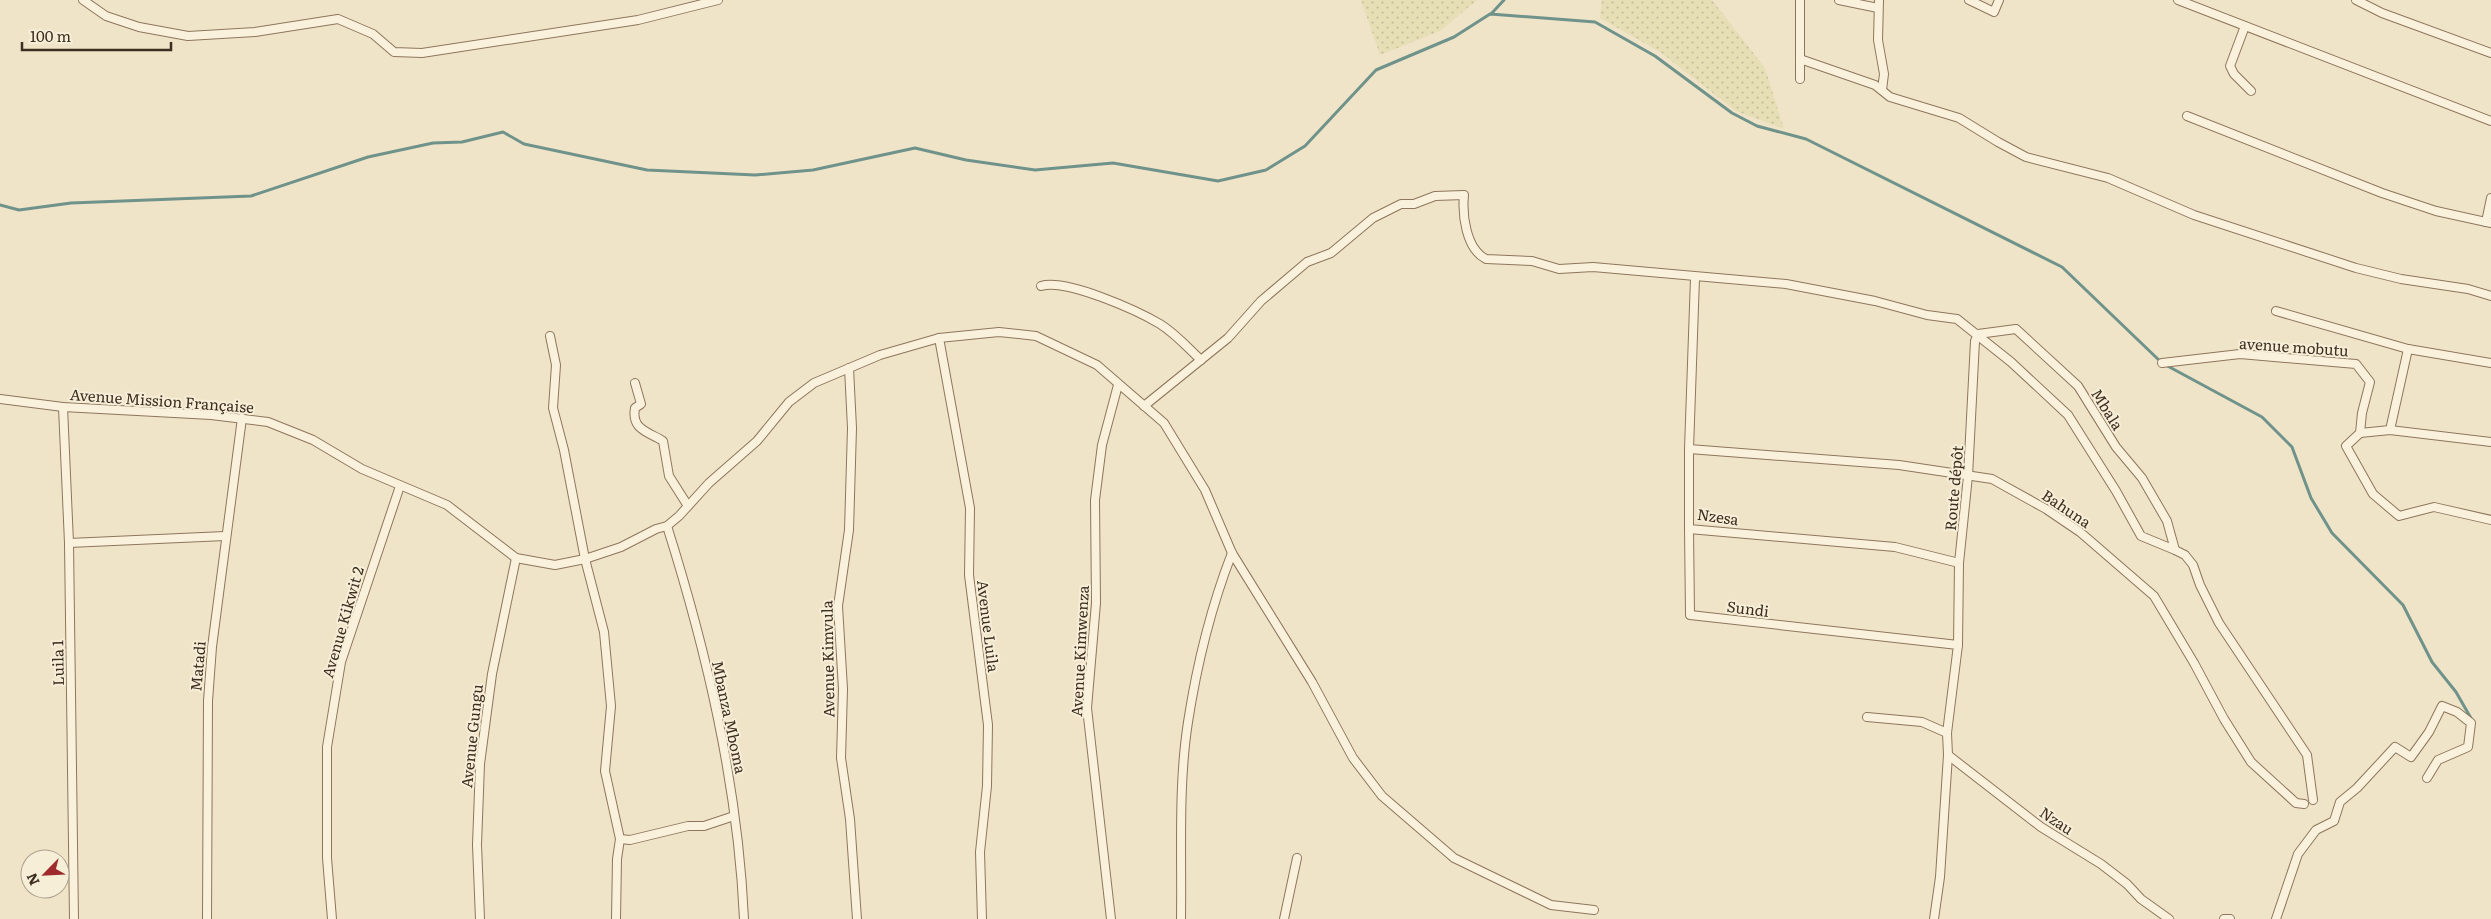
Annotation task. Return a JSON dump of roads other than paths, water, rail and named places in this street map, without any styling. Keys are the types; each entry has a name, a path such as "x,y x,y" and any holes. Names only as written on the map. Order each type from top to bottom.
{"street":[{"path":"83,0 106,16 139,28 188,36 255,32 338,19 373,34 387,47 402,54 422,53 638,20 718,0"},
{"path":"1800,0 1800,79"},
{"path":"1839,0 1879,4 1878,40 1884,74 1882,90"},
{"path":"1969,0 1994,12 1998,0"},
{"path":"2178,0 2491,121"},
{"path":"2356,0 2382,13 2491,53"},
{"path":"2245,26 2230,66 2234,74 2251,91"},
{"path":"1800,59 1875,85 1890,97 1959,118 2026,157 2108,178 2194,215 2255,236 2356,268 2402,279 2468,289 2491,296"},
{"path":"2187,116 2382,193 2436,211 2488,223 2491,198"},
{"path":"1144,406 1228,338 1260,301 1307,262 1331,253 1373,218 1396,205 1414,204 1435,196 1464,195 1464,210 1471,243 1474,250 1486,259 1532,262 1559,269 1593,267 1695,278 1786,284 1875,301 1927,315 1956,319 1978,334 2011,362 2068,415 2116,491 2141,536 2176,550"},
{"name":"Nzesa","path":"1695,278 1689,449 1689,529 1895,547 1959,563"},
{"path":"1041,286 1054,284 1082,291 1135,312 1174,334 1201,360"},
{"path":"2276,311 2408,349 2491,363"},
{"name":"Mbala","path":"1978,334 2016,329 2078,386 2116,447 2142,478 2167,521 2176,550 2185,554 2193,565 2200,585 2219,623 2307,755 2313,800"},
{"name":"Avenue Mission Française","path":"0,399 63,407 242,418 268,422 313,440 362,469 447,505 516,558 548,564 585,560 621,547 667,526 709,483 757,441 789,402 814,383 880,355 939,338 999,332 1036,336 1097,365 1164,423 1205,490 1232,553 1312,682 1354,758 1382,796 1454,858 1551,905 1594,910"},
{"name":"Route dépôt","path":"1958,645 1959,563 1968,476 1975,341 1978,334"},
{"path":"550,336 556,365 553,408 564,450 585,560 604,632 611,706 605,771 620,839 617,859 616,919"},
{"name":"Avenue Luila","path":"939,338 970,508 969,575 988,725 987,786 980,852 982,919"},
{"path":"2390,430 2408,349"},
{"name":"avenue mobutu","path":"2162,363 2240,354 2356,364 2370,382 2362,413 2360,432 2346,446 2372,494 2399,516 2434,507 2491,520"},
{"name":"Avenue Kimvula","path":"849,368 852,428 849,530 838,606 843,689 841,758 850,818 857,919"},
{"path":"636,383 641,404 635,408 633,418 638,428 663,441 669,476 688,506"},
{"name":"Avenue Kimwenza","path":"1111,919 1087,708 1096,603 1095,500 1102,445 1118,385"},
{"name":"Luila 1","path":"63,407 69,543 74,919"},
{"name":"Matadi","path":"207,919 208,701 212,647 225,536 242,418"},
{"path":"2360,432 2390,430 2491,442"},
{"name":"Bahuna","path":"1689,449 1899,465 1992,479 2046,509 2080,532 2154,596 2194,662 2224,719 2251,762 2296,803 2304,804"},
{"name":"Avenue Kikwit 2","path":"332,919 327,858 327,747 341,662 400,486"},
{"name":"Mbanza Mboma","path":"667,526 693,614 729,769 741,856 744,919"},
{"name":"Sundi","path":"1689,529 1690,615 1958,645"},
{"path":"69,543 225,536"},
{"path":"1181,919 1183,794 1188,723 1202,648 1218,589 1232,553"},
{"name":"Avenue Gungu","path":"480,919 477,846 480,764 492,674 516,558"},
{"path":"1934,919 1940,877 1948,733 1958,645"},
{"path":"2276,919 2298,854 2316,830 2334,821 2340,802 2357,788 2394,747 2411,758 2429,732 2442,706 2456,712 2471,723 2468,747 2438,760 2427,778"},
{"path":"1866,717 1922,722 1948,733"},
{"name":"Nzau","path":"1948,755 2041,827 2101,864 2127,884 2141,900 2169,919"},
{"path":"620,839 630,840 688,826 704,826 734,816"},
{"path":"1284,919 1297,858"},
{"path":"2224,919 2230,919"}],"waterway":[{"path":"1491,14 1504,0"},
{"path":"0,205 19,210 71,203 251,196 368,157 433,143 462,142 503,132 524,144 647,170 755,175 813,170 915,148 966,160 1035,170 1113,163 1218,181 1266,170 1305,146 1376,70 1454,37 1490,14 1595,22 1655,56 1732,113 1757,126 1806,139 2062,267 2162,363 2262,417 2292,447 2311,498 2332,533 2403,605 2432,662 2456,692 2472,720"}]}
